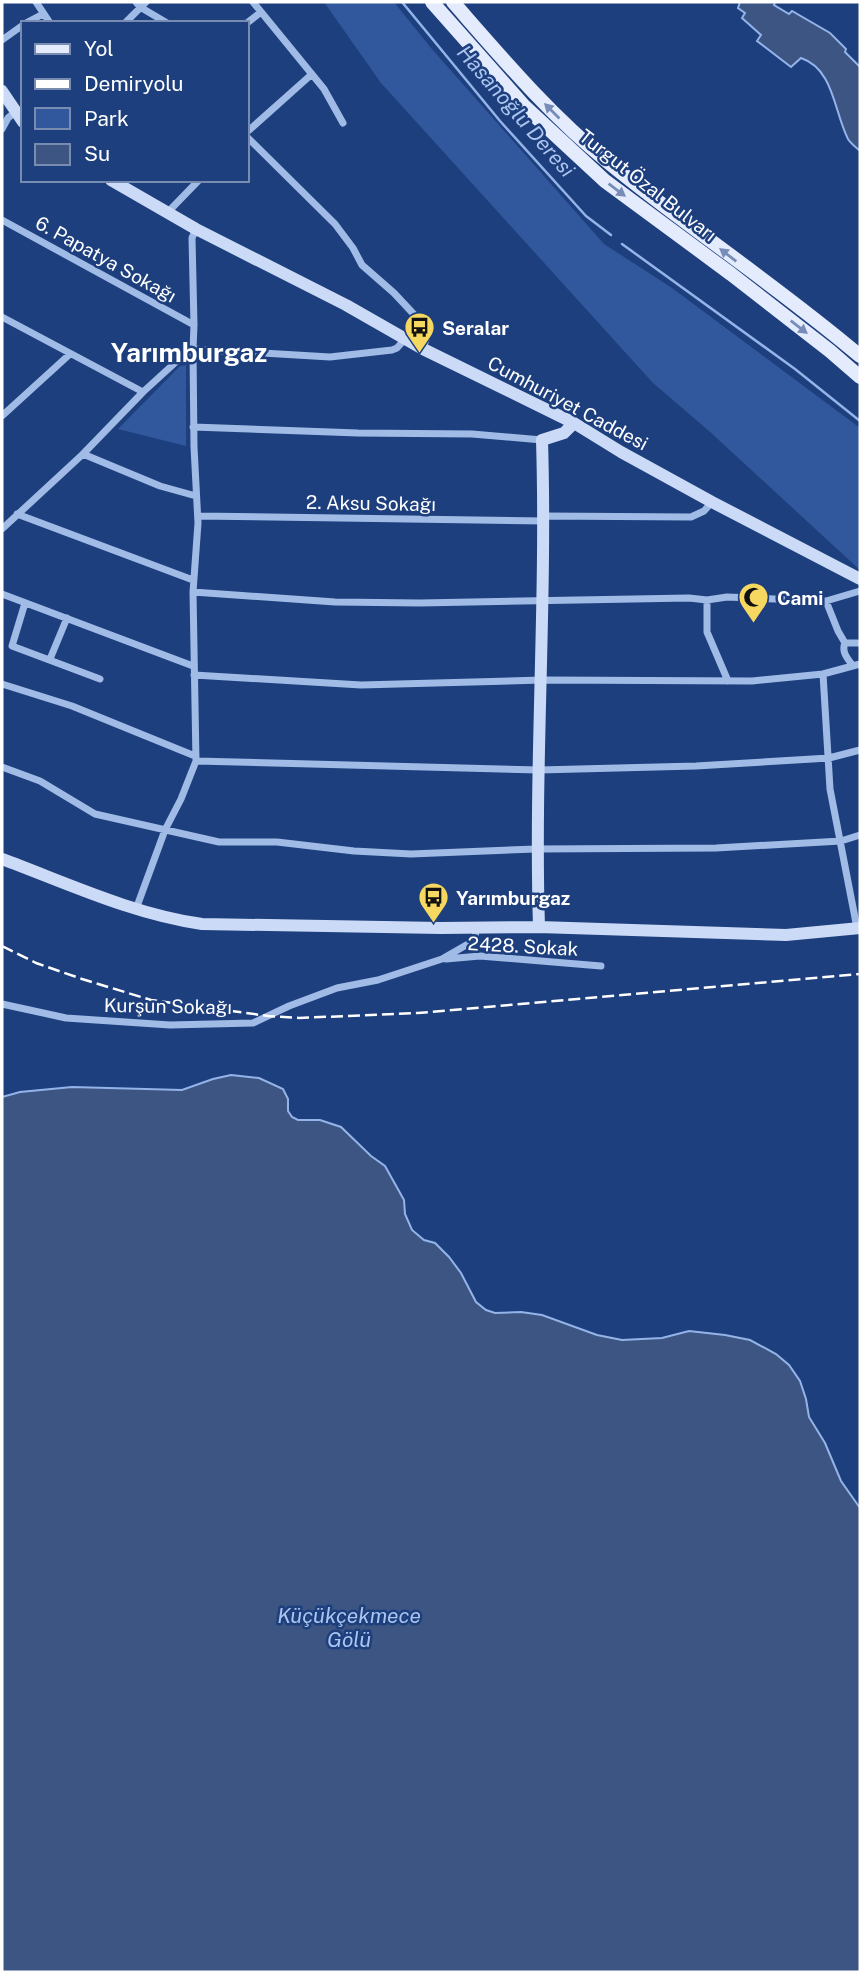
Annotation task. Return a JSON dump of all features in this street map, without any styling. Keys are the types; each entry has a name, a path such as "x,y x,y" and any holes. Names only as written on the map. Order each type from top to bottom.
{"main road":[{"name":"Turgut Özal Bulvarı","path":"432,2 524,106 605,181 731,274 860,377"},
{"name":"Turgut Özal Bulvarı","path":"453,2 524,83 607,161 860,356"}],"street":[{"path":"36,2 48,21"},
{"path":"253,2 324,89 343,123"},
{"path":"127,21 140,4 164,21"},
{"path":"248,22 261,12"},
{"path":"30,21 43,14"},
{"path":"2,39 21,26"},
{"path":"248,134 312,74"},
{"path":"2,91 12,116 2,129"},
{"path":"248,136 335,224 353,247 362,265 394,293 422,323 427,338 423,349"},
{"name":"Cumhuriyet Caddesi","path":"115,182 196,229 346,305 423,349 574,424 712,502 860,579"},
{"path":"168,212 198,182"},
{"name":"6. Papatya Sokağı","path":"2,220 194,325"},
{"path":"136,909 165,830 181,799 196,758 193,580 198,516 193,427 192,238 196,229"},
{"path":"2,317 144,392"},
{"path":"2,529 83,454 144,392 193,349 330,357 392,350 405,339"},
{"path":"2,416 70,354"},
{"path":"193,427 472,434 542,440 564,433 574,424"},
{"path":"539,928 536,849 542,680 542,440"},
{"path":"83,454 160,486 196,496"},
{"name":"2. Aksu Sokağı","path":"198,516 691,517 704,511 712,502"},
{"path":"17,514 193,580"},
{"path":"193,592 335,602 420,603 689,598 707,600 727,597 826,601 860,592"},
{"path":"2,594 193,666"},
{"path":"707,600 707,632 728,681"},
{"path":"826,601 845,643 845,655 857,665"},
{"path":"25,603 12,646 100,679"},
{"path":"50,659 66,618"},
{"path":"845,643 860,643"},
{"path":"194,675 361,685 542,680 752,681 823,674 857,665"},
{"path":"2,859 136,909 187,922 223,926 539,928 786,934 859,928 834,818 823,674"},
{"path":"2,684 72,706 196,758 539,770 696,766 829,758 860,750"},
{"path":"2,767 40,781 95,814 219,842 276,842 354,852 411,854 536,849 716,848 841,841 860,835"},
{"name":"Kurşun Sokağı","path":"2,1004 66,1018 170,1025 253,1023 337,988 378,980 442,959 475,940 476,928"},
{"name":"2428. Sokak","path":"442,959 480,956 601,967"}],"green space":[{"path":"324,2 394,2 431,48 604,244 672,288 860,428 860,570 653,383 381,83"},
{"path":"186,365 186,446 118,429 180,366"}],"water":[{"path":"740,2 775,2 774,5 789,14 792,11 830,33 846,49 845,52 860,67 860,151 848,139 832,92 820,72 801,58 791,67 757,41 761,35 742,18 745,13 738,8"},
{"name":"Küçükçekmece Gölü","path":"231,1075 259,1078 283,1089 292,1117 298,1120 320,1120 341,1127 385,1166 404,1200 405,1214 412,1230 424,1240 435,1243 449,1257 476,1302 486,1310 495,1313 521,1312 542,1315 597,1335 622,1340 662,1338 689,1331 725,1335 750,1340 776,1354 789,1365 800,1381 809,1417 825,1443 841,1481 860,1508 860,1972 2,1972 2,1097 20,1092 72,1087 182,1090"}],"waterway":[{"name":"Hasanoğlu Deresi","path":"402,2 500,121 586,216 611,235"},
{"name":"Hasanoğlu Deresi","path":"622,244 795,369 860,421"}],"railway":[{"path":"2,946 36,963 151,1000 299,1018 418,1013 860,974"}],"place":[{"name":"Seralar","path":"419,355"},
{"name":"Cami","path":"754,625"},
{"name":"Yarımburgaz","path":"433,925"}],"district":[{"name":"Yarımburgaz","path":"189,352"}]}
